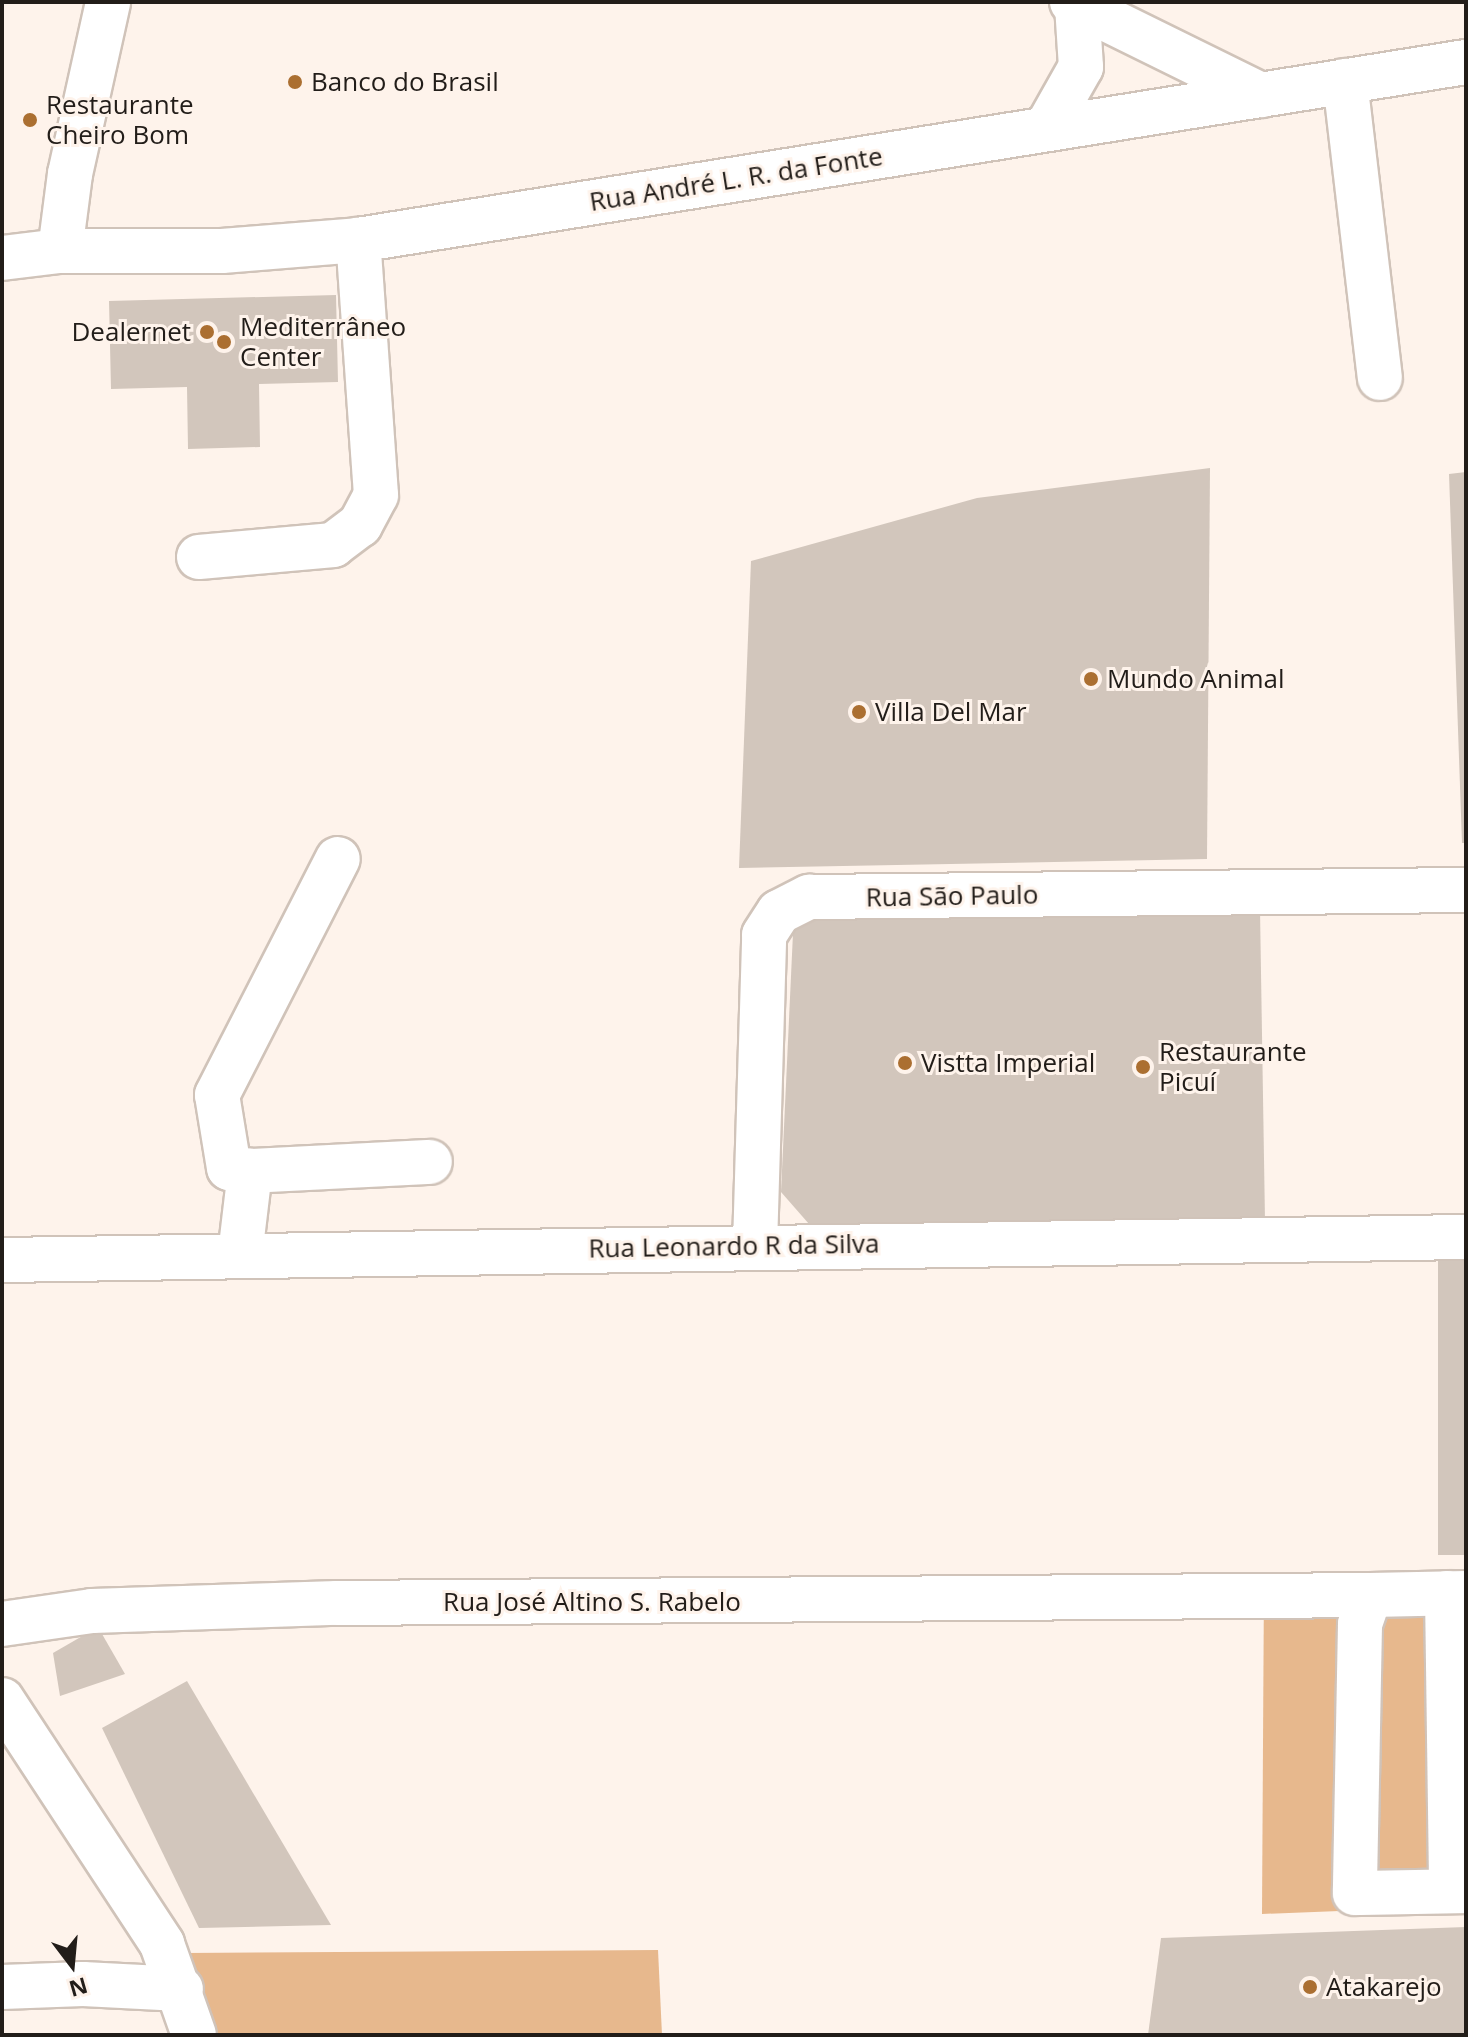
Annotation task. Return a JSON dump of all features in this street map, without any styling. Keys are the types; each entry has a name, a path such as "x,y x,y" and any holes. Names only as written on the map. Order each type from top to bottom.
{"street":[{"path":"60,251 78,130 108,2"},
{"path":"1075,3 1261,95"},
{"path":"1047,127 1081,67 1075,3"},
{"name":"Rua André L. R. da Fonte","path":"2,258 60,251 222,251 358,240 1466,62"},
{"path":"1345,81 1380,378"},
{"path":"199,557 333,545 360,525 371,505 376,495 375,453 358,240"},
{"path":"338,859 217,1095 229,1168 250,1171 430,1162"},
{"name":"Rua São Paulo","path":"755,1246 764,935 779,912 809,897 1466,890"},
{"path":"240,1255 250,1171"},
{"name":"Rua Leonardo R da Silva","path":"2,1260 1466,1237"},
{"path":"1370,1595 1360,1624 1355,1893 1459,1891 1457,1593"},
{"name":"Rua José Altino S. Rabelo","path":"2,1624 92,1611 337,1603 1183,1599 1457,1593"},
{"path":"2,1700 162,1944 181,1989 194,2035"},
{"path":"2,1987 83,1984 181,1989"}],"shaded area":[{"path":"1466,1573 1466,1906 1262,1914 1264,1577"},
{"path":"658,1950 662,2035 210,2035 185,1953"}],"building":[{"name":"Mediterrâneo Center","path":"336,295 338,382 259,384 260,447 188,449 187,387 111,389 109,301"},
{"path":"1210,468 1207,859 739,868 751,561 977,498"},
{"path":"1466,472 1466,843 1462,843 1449,474"},
{"path":"1260,910 1265,1221 809,1224 781,1192 793,933 813,913"},
{"path":"1438,1254 1466,1254 1466,1555 1438,1555"},
{"path":"98,1627 125,1674 60,1696 53,1653"},
{"path":"187,1681 331,1925 199,1928 102,1728"},
{"name":"Atakarejo","path":"1466,1927 1466,2035 1148,2035 1161,1938"}],"place":[{"name":"Banco do Brasil","path":"295,82"},
{"name":"Restaurante Cheiro Bom","path":"30,120"},
{"name":"Dealernet","path":"207,332"},
{"name":"Mediterrâneo Center","path":"224,342"},
{"name":"Mundo Animal","path":"1091,679"},
{"name":"Villa Del Mar","path":"859,712"},
{"name":"Vistta Imperial","path":"905,1063"},
{"name":"Restaurante Picuí","path":"1143,1067"},
{"name":"Atakarejo","path":"1310,1987"}]}
